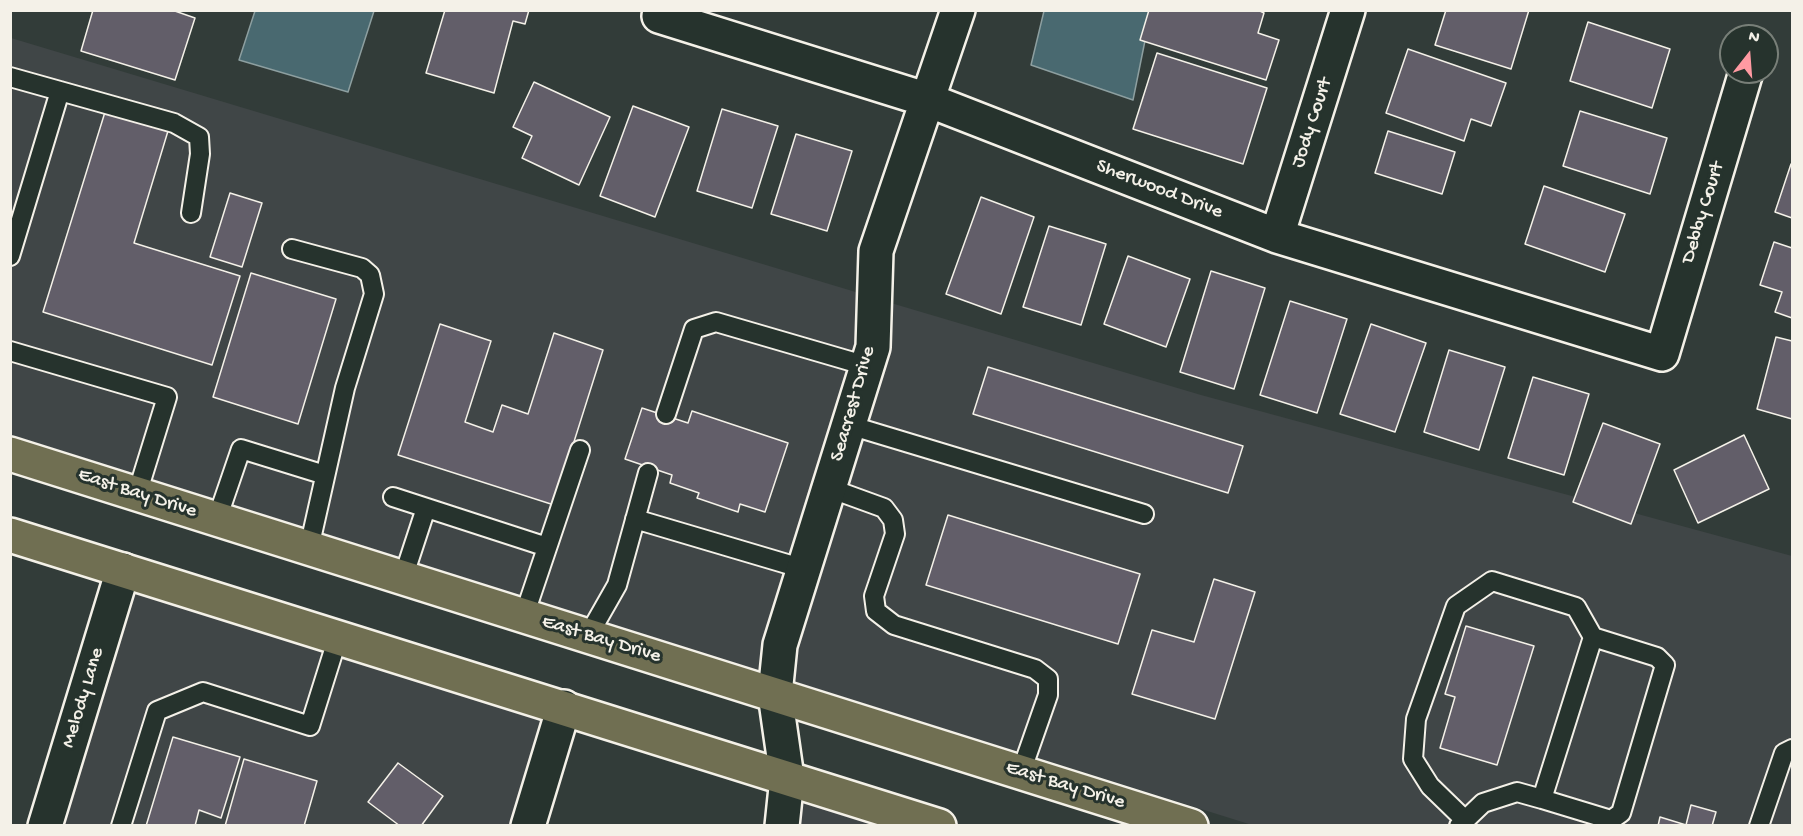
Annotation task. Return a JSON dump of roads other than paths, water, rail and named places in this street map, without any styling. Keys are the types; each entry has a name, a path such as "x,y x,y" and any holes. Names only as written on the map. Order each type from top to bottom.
{"main road":[{"name":"East Bay Drive","path":"10,454 1191,825"},
{"path":"10,535 939,825"}],"street":[{"name":"Seacrest Drive","path":"782,825 787,778 775,694 780,645 873,346 876,251 958,10"},
{"name":"Jody Court","path":"1277,236 1348,10"},
{"name":"Sherwood Drive","path":"659,16 928,100 1277,236 1662,354"},
{"name":"Debby Court","path":"1662,354 1742,84"},
{"name":"Melody Lane","path":"45,825 123,570"},
{"path":"528,825 564,707"}],"lane":[{"path":"10,77 174,123 198,137 200,154 191,213"},
{"path":"10,256 60,91"},
{"path":"292,249 362,268 370,275 374,294 345,388 309,548"},
{"path":"666,414 694,329 716,321 867,366"},
{"path":"10,351 167,397 137,494"},
{"path":"849,425 1144,514"},
{"path":"217,519 242,449 325,475"},
{"path":"524,616 580,450"},
{"path":"588,636 617,585 648,473"},
{"path":"829,488 884,508 893,520 895,534 874,596 876,611 894,625 1035,669 1048,679 1048,695 1021,772"},
{"path":"393,497 548,547"},
{"path":"403,578 426,508"},
{"path":"635,519 804,569"},
{"path":"1492,581 1576,607 1593,637 1658,657 1665,665 1621,813 1611,820 1542,799 1517,792 1483,803 1462,822 1430,786 1413,759 1416,720 1456,606 1492,581"},
{"path":"121,825 157,711 203,692 310,726 338,637"},
{"path":"1542,799 1593,637"},
{"path":"1759,825 1784,753 1792,749"}],"water":[{"path":"255,11 374,11 348,92 239,60"},
{"path":"1044,11 1151,11 1133,100 1031,65"}]}
